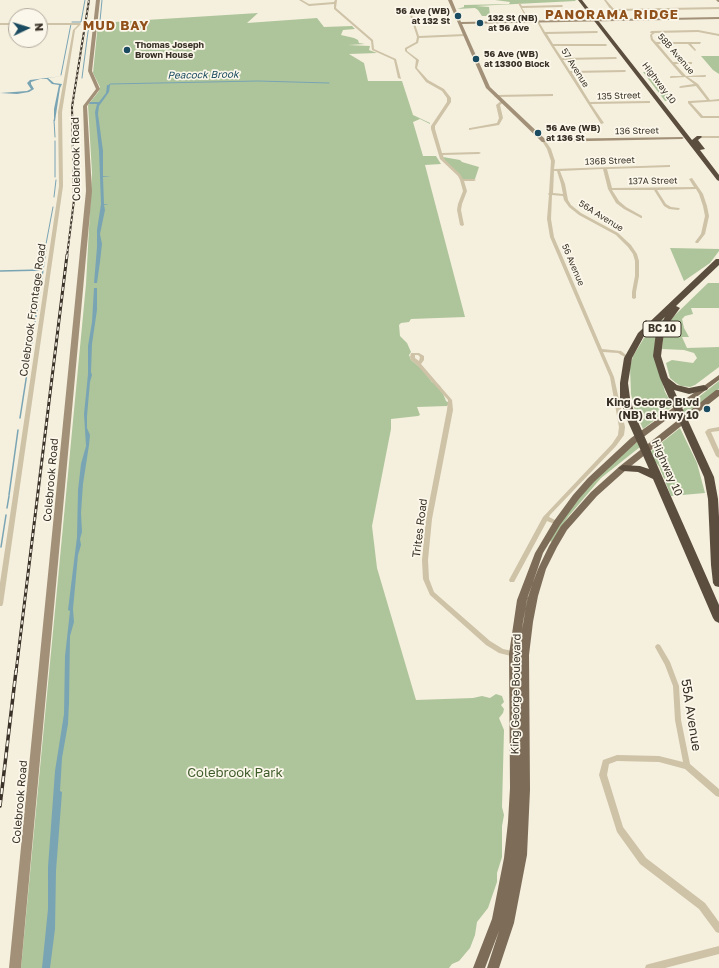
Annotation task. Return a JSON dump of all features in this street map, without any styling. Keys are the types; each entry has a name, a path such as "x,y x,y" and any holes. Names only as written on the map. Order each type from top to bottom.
{"highway":[{"name":"Highway 10","path":"580,0 598,20 673,119 672,121 684,136 708,159 719,173"},
{"name":"Highway 10","path":"584,0 719,179"},
{"path":"687,138 699,138"},
{"path":"699,138 695,140 707,154 708,159"},
{"name":"Highway 10","path":"719,261 648,327 625,356 625,398 630,415 719,618"},
{"name":"BC 10","path":"719,268 673,312 660,332 658,356 664,378 704,465 711,489 716,565 719,583"},
{"path":"664,378 674,387 682,390 688,391 704,388"},
{"path":"623,468 640,469 657,477"}],"main road":[{"name":"King George Boulevard","path":"479,968 498,920 510,858 514,822 521,607 529,578 539,553 557,523 576,497 591,480 639,436 719,377"},
{"name":"King George Boulevard","path":"494,968 508,923 521,855 525,790 519,655 533,596 542,569 564,528 594,494 645,450 684,421 719,392"}],"street":[{"name":"Colebrook Road","path":"15,968 89,191 85,106 98,89 90,71 98,0"},
{"path":"300,0 309,5 336,1 335,8 373,42 373,49 395,60 400,78"},
{"name":"56 Avenue","path":"450,0 488,88 544,141 552,156 549,219 552,237 612,377 622,428 621,434 614,445 545,518 512,580"},
{"path":"605,0 615,10 719,8"},
{"path":"529,21 518,4 562,6"},
{"path":"411,15 418,37 417,42 406,48 406,51 418,60 416,68 427,82 443,90 449,98 449,102 433,126 442,159 459,175 462,180 465,191 459,210 462,225"},
{"path":"618,15 622,20"},
{"path":"459,23 719,18"},
{"name":"57 Avenue","path":"537,21 602,123"},
{"name":"Colebrook Frontage Road","path":"0,604 61,186 60,112 74,30 80,24 48,24"},
{"name":"58B Avenue","path":"709,100 696,85 685,77 656,43 652,37 652,32 696,31 712,33"},
{"path":"712,33 716,31"},
{"path":"544,33 597,32"},
{"path":"712,33 719,35"},
{"path":"418,37 465,36"},
{"path":"689,42 695,50"},
{"path":"656,43 700,43"},
{"path":"552,45 606,44"},
{"path":"561,59 616,58"},
{"path":"673,63 691,63"},
{"path":"569,72 625,71"},
{"path":"671,77 705,76"},
{"path":"681,87 696,85"},
{"path":"496,96 552,95"},
{"path":"719,100 688,102 702,117 719,117"},
{"path":"470,129 498,124 501,118 498,105 502,102"},
{"name":"135 Street","path":"589,103 649,102"},
{"path":"699,138 719,137"},
{"name":"136 Street","path":"544,141 687,138"},
{"path":"441,154 478,153"},
{"name":"136B Street","path":"552,170 669,166"},
{"path":"605,169 610,189 617,202 641,217"},
{"name":"56A Avenue","path":"558,170 563,184 566,200 570,206 580,214 617,234 630,246 637,261 634,298"},
{"path":"691,179 705,206 707,216 702,234 697,242"},
{"path":"462,180 474,180"},
{"name":"137A Street","path":"610,189 696,188"},
{"path":"655,189 665,205 670,208 678,209"},
{"path":"550,194 565,195"},
{"path":"601,350 625,356"},
{"name":"Trites Road","path":"419,364 450,400 450,410 429,519 425,560 426,579 432,592 445,606 488,643 501,651 519,655"},
{"path":"719,429 709,431 708,435 719,456"},
{"path":"545,518 557,523"},
{"name":"55A Avenue","path":"658,647 668,664 676,686 678,720 687,766"},
{"path":"719,794 687,766 659,760 617,758 606,762 603,775 620,829 643,861 702,906 719,929"},
{"path":"649,968 667,966 719,950"}],"green space":[{"path":"495,0 576,1 476,6 489,7 490,16 482,16 475,8 457,9 464,7 464,5 509,4 510,2"},
{"name":"Colebrook Park","path":"258,13 247,23 317,18 324,27 352,26 355,29 343,30 341,35 354,38 358,40 359,43 365,44 348,45 370,46 369,50 377,53 349,54 364,63 368,81 402,81 413,115 430,123 420,119 413,122 423,156 436,156 441,164 425,165 465,317 411,319 409,322 401,323 399,325 400,336 407,343 411,352 409,355 411,360 421,368 432,382 440,386 446,401 449,403 447,406 417,407 420,415 418,416 391,419 391,429 372,526 377,568 416,700 473,698 482,696 490,698 496,694 502,696 504,702 501,705 504,709 499,718 504,730 502,807 504,815 502,826 502,857 497,873 497,882 488,908 477,922 475,935 470,948 459,961 452,964 449,968 21,968 86,284 92,173 88,105 99,91 100,87 93,73 98,23"},
{"path":"701,56 719,56 719,74 713,70"},
{"path":"643,72 652,72 669,94 671,101 665,101"},
{"path":"443,157 460,160 479,167 475,179 463,180 446,163"},
{"path":"670,248 719,249 719,251 710,263 684,281"},
{"path":"708,283 719,283 719,308 691,308 693,314 685,316 682,319 684,328 689,337 682,337 687,348 719,347 719,367 695,385 690,387 681,386 670,378 666,363 672,360 693,363 697,358 694,353 684,350 662,349 663,337 668,324 674,316"},
{"path":"664,317 657,333 654,352 665,392 673,406 643,429 634,408 631,394 630,367 633,356 644,338"},
{"path":"719,381 719,389 686,416 682,410"},
{"path":"680,428 697,463 705,493 671,496 659,466 655,462 651,451"},
{"path":"638,441 640,447 601,478 568,517 552,542 550,541 563,518 596,478"}],"water":[{"path":"63,76 48,78 54,83 62,84 60,88 55,121 54,109 59,85 52,84 47,79 40,79 31,82 34,89 29,92 17,94 0,93 27,91 31,89 27,83 30,80"},
{"path":"107,85 110,85 109,92 99,106 98,114 103,151 103,176 111,176 103,177 104,204 109,204 104,205 105,210 100,234 102,244 100,262 97,283 94,283 97,230 101,204 99,151 95,112 97,104 89,104 90,102 99,102 106,93"},
{"path":"94,288 97,288 97,310 92,344 92,375 87,416 87,428 90,435 83,484 81,513 82,532 80,539 81,545 78,555 73,609 74,622 70,636 68,724 62,758 60,791 62,792 56,871 55,929 50,968 42,968 48,909 48,867 55,771 64,714 65,656 70,611 68,610 77,537 78,490 81,464 86,446 84,414 88,374 88,346 92,322"}],"waterway":[{"path":"72,22 81,22 85,0"},
{"path":"100,21 102,0"},
{"path":"61,75 71,24"},
{"path":"82,78 89,24"},
{"name":"Peacock Brook","path":"108,86 110,84 258,81 329,83"},
{"path":"54,120 55,137"},
{"path":"55,141 55,177"},
{"path":"54,197 56,180"},
{"path":"46,244 53,207"},
{"path":"45,256 46,250"},
{"path":"43,270 45,255"},
{"path":"0,271 43,270"},
{"path":"41,284 43,270"},
{"path":"20,418 40,290"},
{"path":"9,495 18,430"},
{"path":"7,508 9,496"},
{"path":"1,547 6,515"}],"railway":[{"path":"67,256 74,200 72,107 89,0"},
{"path":"16,672 67,255"},
{"path":"0,806 16,671"}],"place":[{"name":"56 Ave (WB) at 132 St","path":"458,16"},
{"name":"132 St (NB) at 56 Ave","path":"480,23"},
{"name":"Thomas Joseph Brown House","path":"127,50"},
{"name":"56 Ave (WB) at 13300 Block","path":"476,59"},
{"name":"56 Ave (WB) at 136 St","path":"538,133"},
{"name":"King George Blvd (NB) at Hwy 10","path":"707,409"}],"district":[{"name":"PANORAMA RIDGE","path":"612,15"},
{"name":"MUD BAY","path":"116,26"}]}
